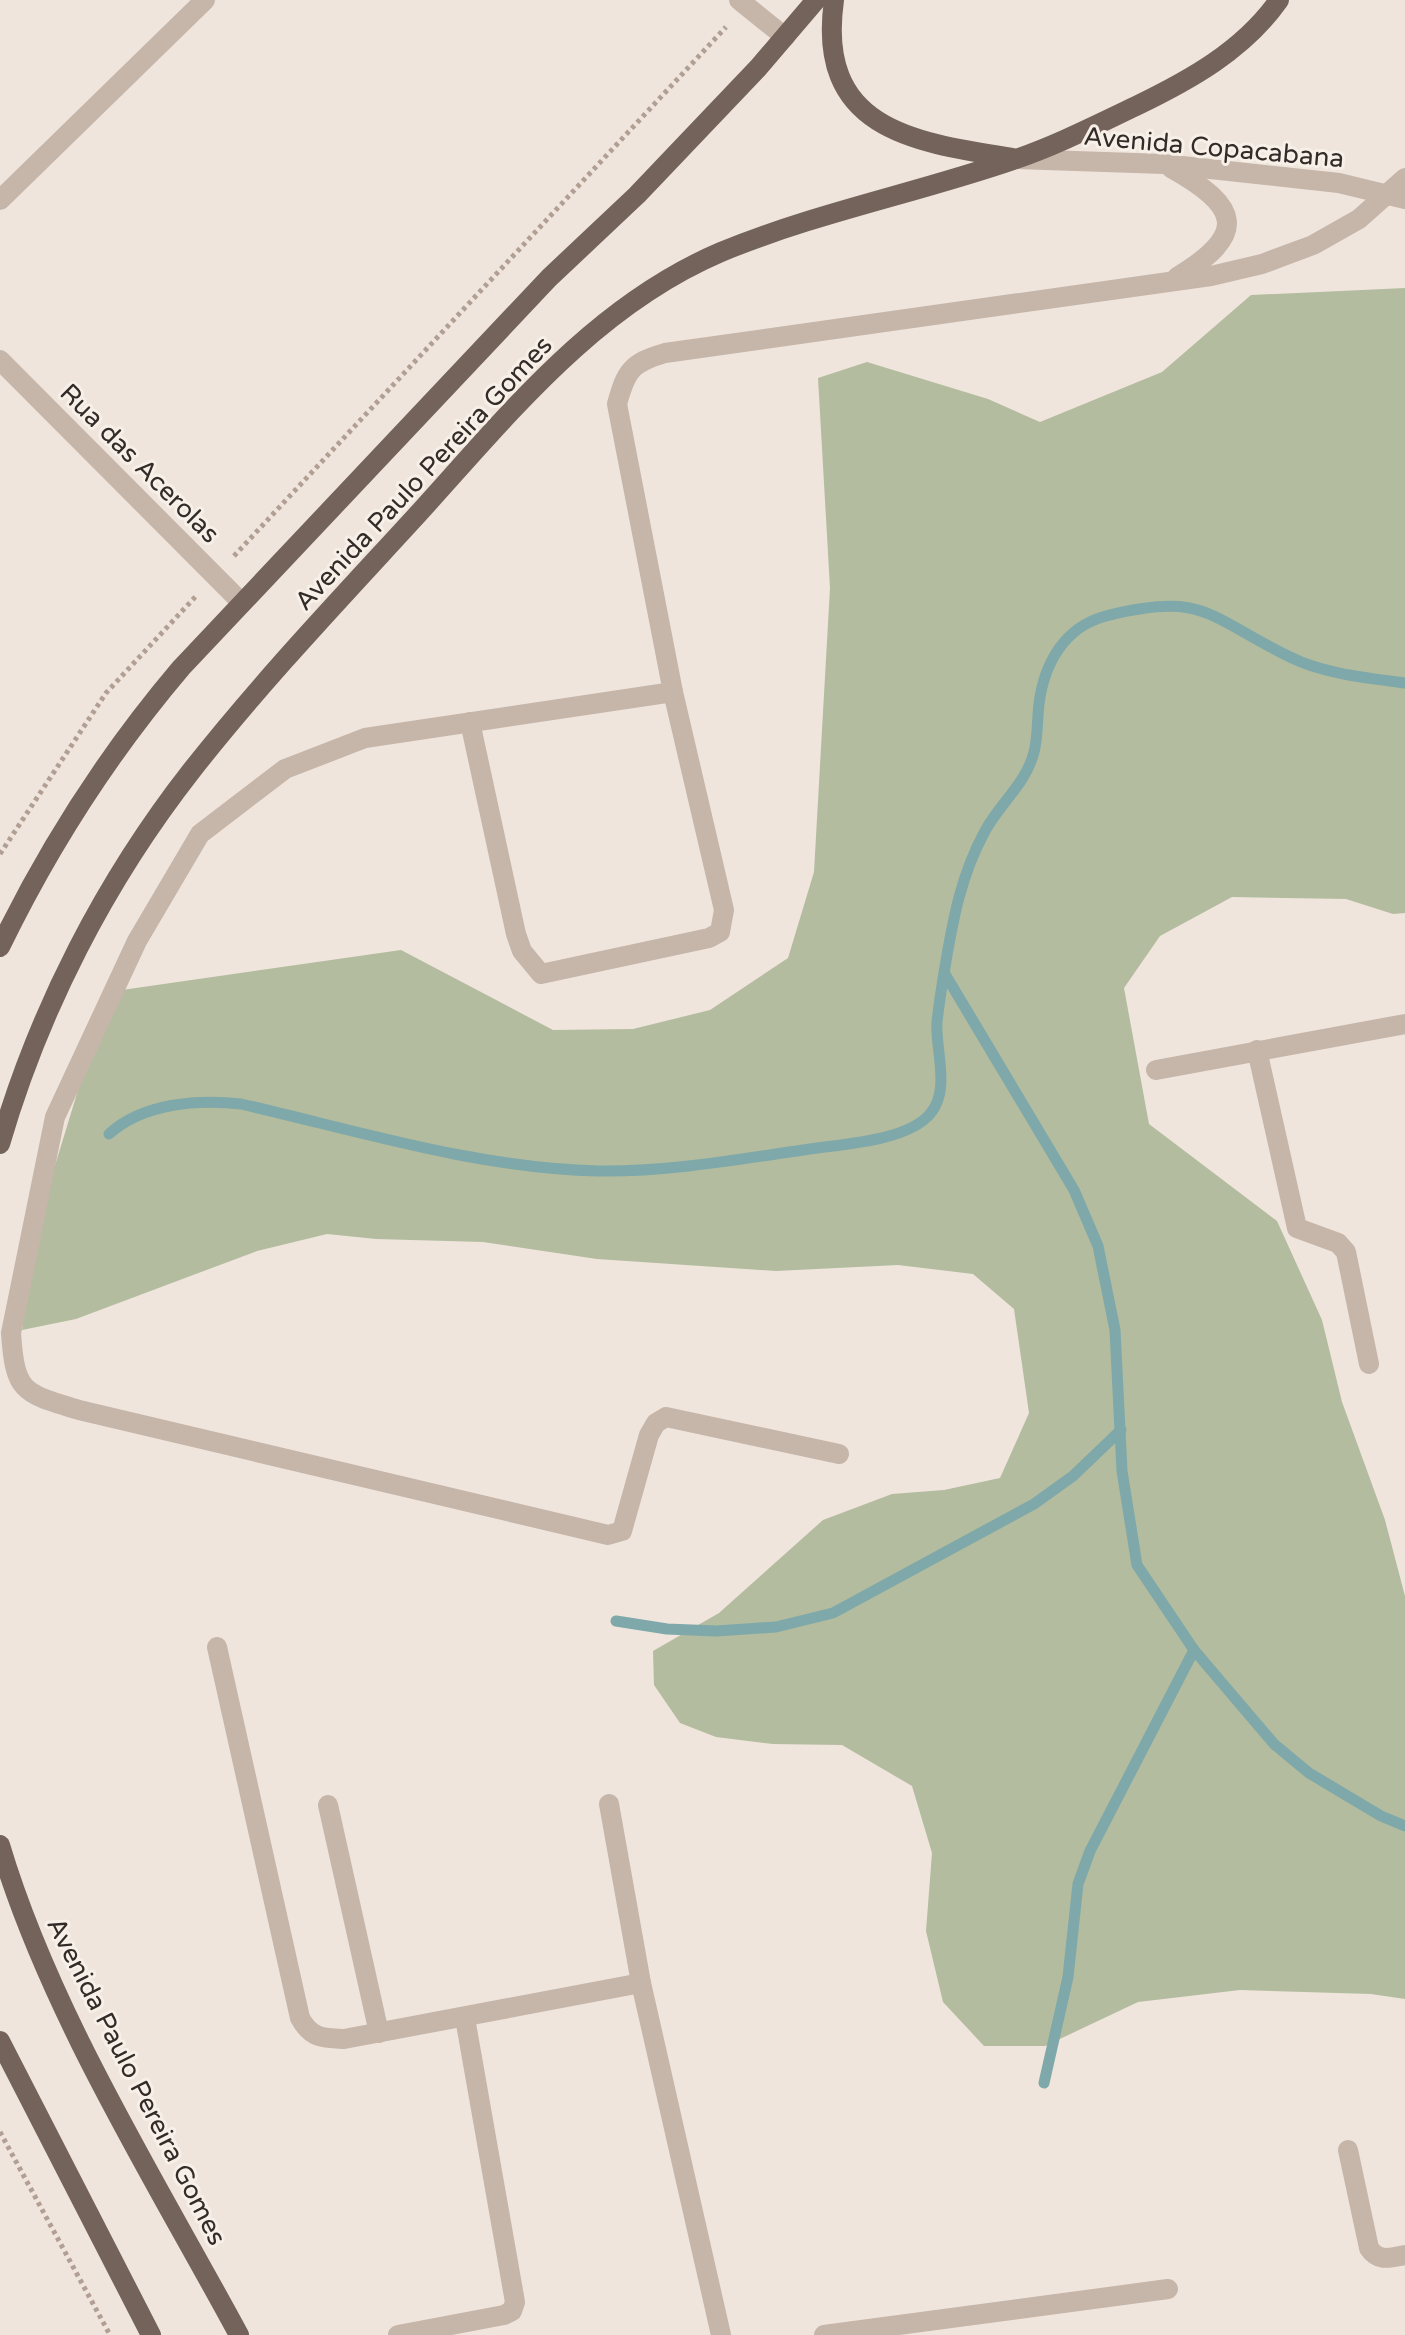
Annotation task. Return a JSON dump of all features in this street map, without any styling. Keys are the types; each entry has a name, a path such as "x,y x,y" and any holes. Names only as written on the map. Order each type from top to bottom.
{"main road":[{"name":"Avenida Paulo Pereira Gomes","path":"0,947 43,862 99,774 162,691 549,278 637,195 816,0"},
{"path":"834,0 831,51 841,84 861,110 892,128 922,138 1016,159"},
{"name":"Avenida Paulo Pereira Gomes","path":"0,1144 29,1059 91,923 190,772 272,675 551,368 640,298 684,270 722,252 1016,159 1107,120 1186,80 1235,48 1254,31 1279,0"},
{"name":"Avenida Paulo Pereira Gomes","path":"0,1845 11,1881 76,2028 239,2335"},
{"path":"0,2041 151,2335"}],"street":[{"path":"0,200 205,0"},
{"path":"742,2 785,37"},
{"name":"Avenida Copacabana","path":"1016,159 1164,164 1339,183 1398,196"},
{"path":"1164,164 1203,186 1217,201 1226,219 1227,232 1210,257 1167,283"},
{"path":"470,722 516,934 522,951 541,974 694,942 720,932 724,910 673,692 617,404 624,377 641,360 665,353 1167,283 1262,264 1313,245 1398,196 1405,178"},
{"name":"Rua das Acerolas","path":"0,360 242,603"},
{"path":"673,692 365,738 285,769 200,834 137,941 55,1117 11,1333 13,1363 19,1384 40,1398 79,1410 608,1535 622,1531 649,1435 656,1423 666,1417 839,1454"},
{"path":"1156,1070 1405,1024"},
{"path":"1257,1050 1297,1228 1338,1243 1346,1252 1369,1364"},
{"path":"217,1647 300,2018 308,2033 344,2039 641,1983"},
{"path":"609,1804 641,1983 721,2335"},
{"path":"328,1805 379,2033"},
{"path":"398,2335 496,2318 512,2311 515,2302 465,2018"},
{"path":"1348,2150 1369,2248 1374,2256 1383,2259 1405,2255"},
{"path":"824,2335 1168,2289"}],"path":[{"path":"0,854 106,693 742,2"},
{"path":"0,2132 110,2335"}],"green space":[{"path":"1405,288 1405,913 1393,914 1346,899 1232,897 1160,936 1124,988 1149,1124 1277,1221 1322,1320 1342,1402 1385,1520 1405,1596 1405,1999 1371,1994 1240,1990 1138,2002 1045,2046 984,2046 943,2002 926,1931 932,1853 912,1786 842,1745 773,1744 716,1737 680,1723 654,1685 653,1651 719,1613 823,1520 892,1494 944,1490 1000,1478 1029,1413 1014,1309 973,1274 898,1265 776,1271 597,1259 483,1242 376,1239 327,1234 257,1251 76,1319 22,1330 35,1231 108,992 401,950 553,1030 633,1029 710,1010 788,958 814,872 830,588 818,378 867,362 988,399 1040,422 1162,372 1251,295"}],"waterway":[{"path":"109,1134 154,1110 189,1103 241,1104 463,1156 598,1171 704,1164 891,1136 920,1123 930,1114 940,1093 937,1022 959,898 985,831 1019,784 1030,763 1046,675 1051,661 1068,638 1091,621 1106,616 1165,606 1186,607 1222,620 1317,668 1405,683"},
{"path":"945,974 1074,1190 1098,1246 1115,1330 1122,1471 1137,1565 1194,1650 1274,1744 1309,1773 1381,1816 1405,1826"},
{"path":"616,1621 667,1629 716,1631 776,1627 833,1613 1034,1504 1073,1476 1121,1430"},
{"path":"1044,2083 1068,1977 1078,1884 1090,1851 1194,1650"}]}
